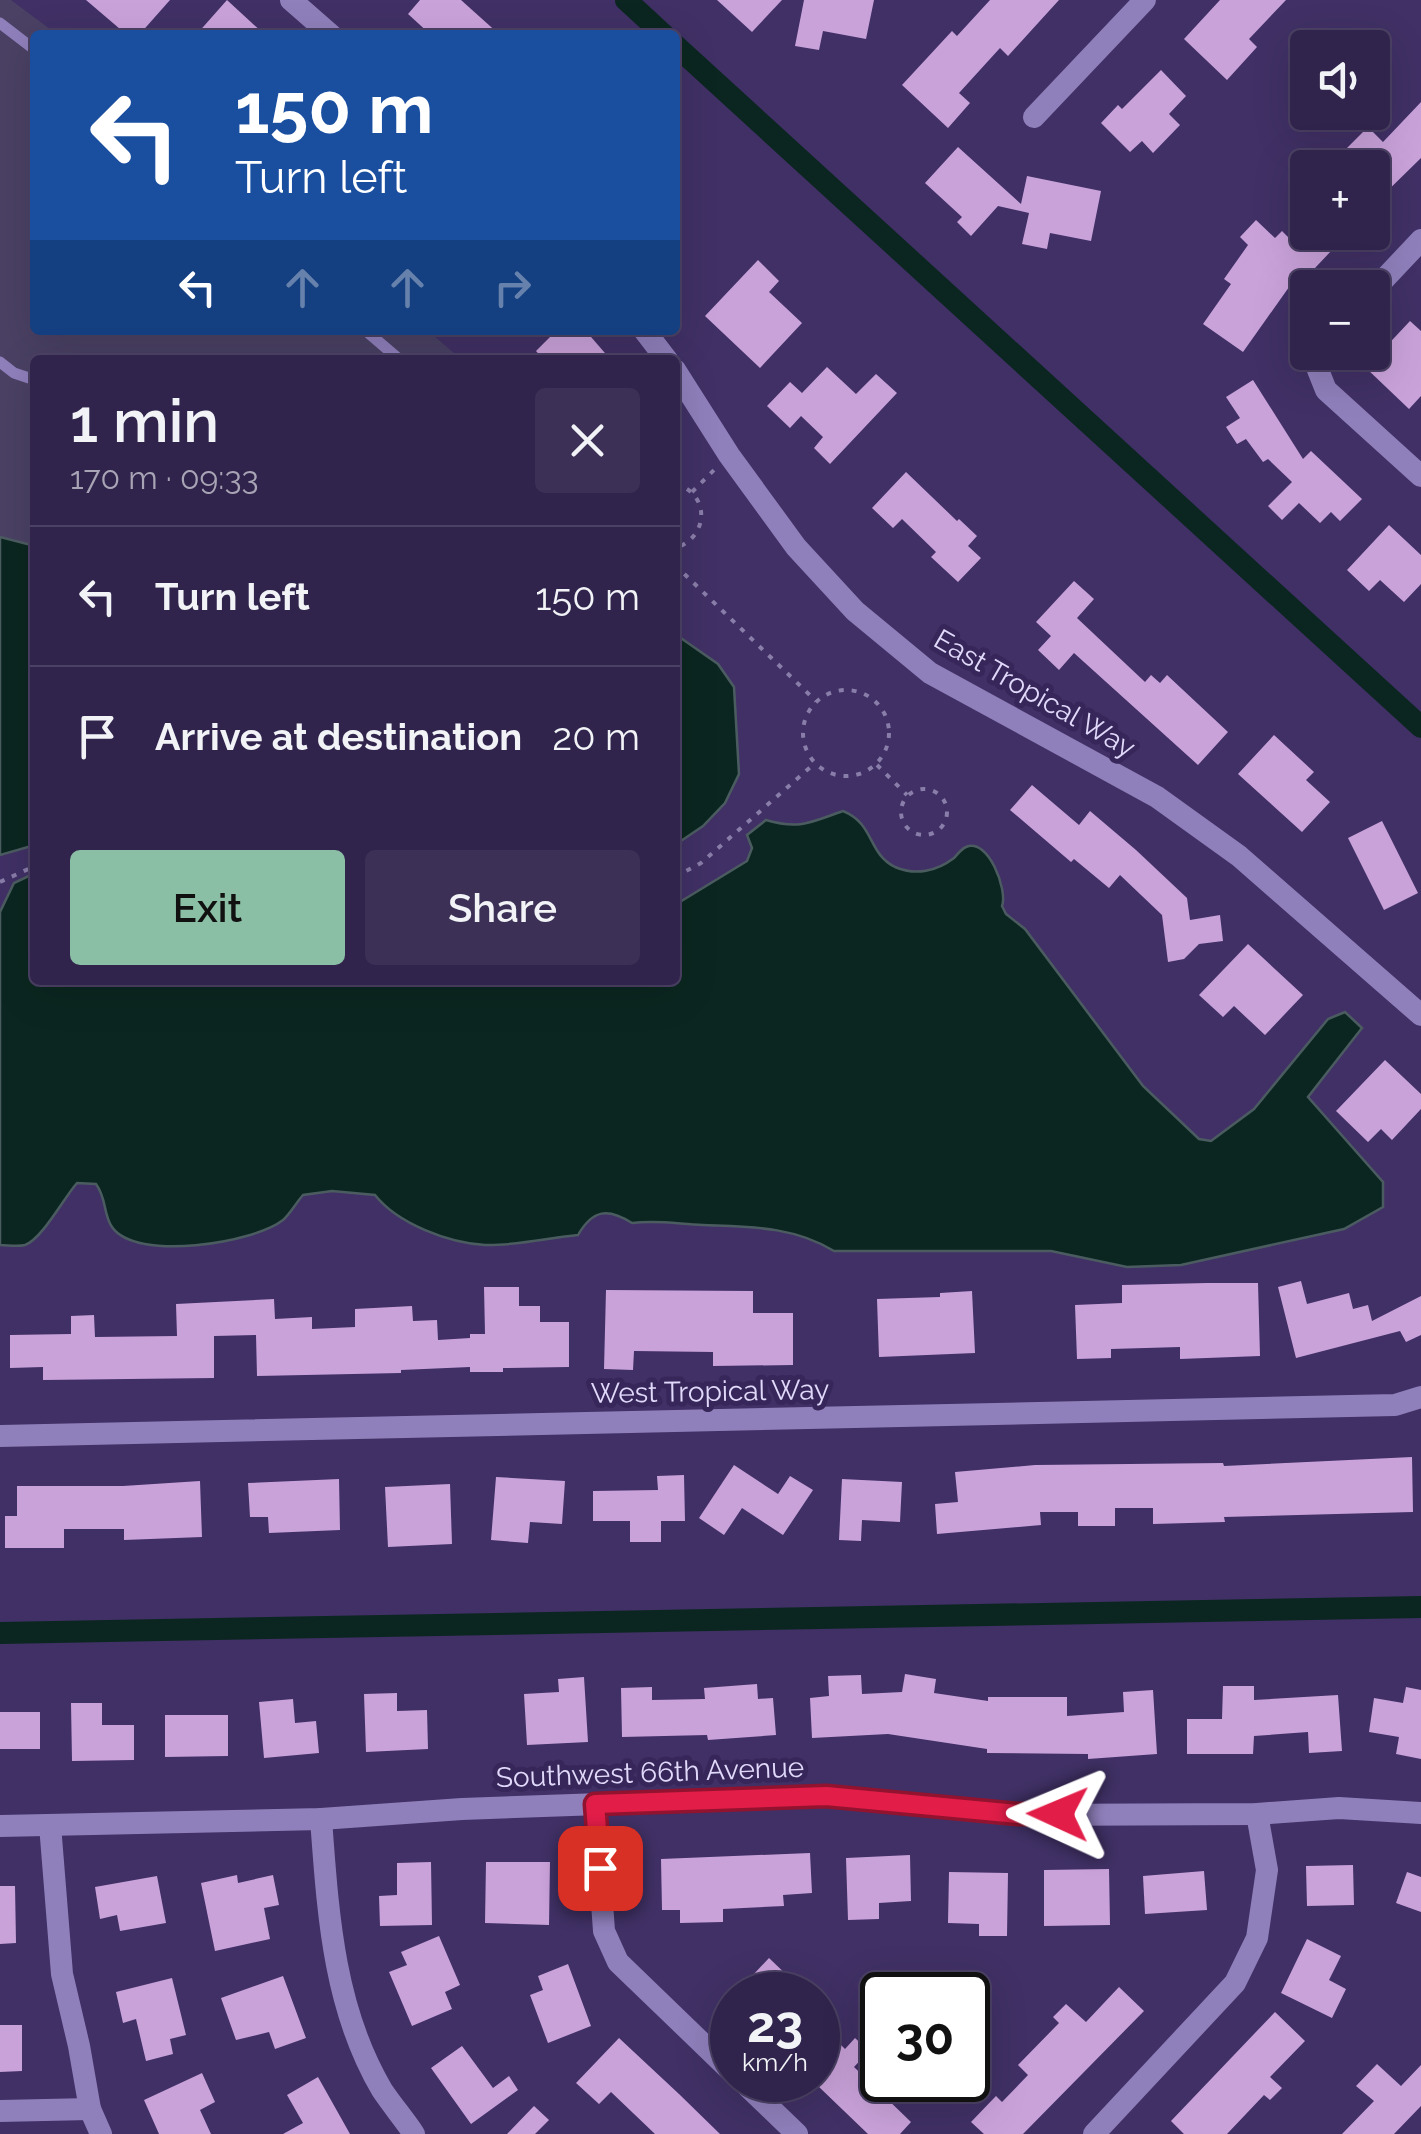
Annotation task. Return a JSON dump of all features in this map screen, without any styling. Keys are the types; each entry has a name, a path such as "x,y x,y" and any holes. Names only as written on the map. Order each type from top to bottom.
{"street":[{"path":"292,0 325,30"},
{"path":"1034,117 1135,3"},
{"path":"1390,273 1421,240"},
{"path":"648,335 663,355"},
{"path":"1322,370 1326,390 1421,476"},
{"name":"East Tropical Way","path":"680,378 729,455 796,547 843,598 930,673 1156,797 1239,856 1421,1015"},
{"name":"West Tropical Way","path":"0,1436 1395,1405 1421,1397"},
{"name":"Southwest 66th Avenue","path":"0,1826 321,1819 826,1796 1018,1814 1257,1814 1339,1808 1421,1812"},
{"path":"595,1804 604,1931 618,1962 710,2051"},
{"path":"1094,2134 1235,1984 1257,1938 1267,1870 1257,1814"},
{"path":"321,1819 330,1937 347,2011 382,2089 414,2134"},
{"path":"50,1825 62,1974 80,2046 90,2109 101,2134"},
{"path":"764,2102 797,2134"},
{"path":"0,2112 90,2109"}],"lane":[{"path":"0,23 30,46"},
{"path":"372,335 394,355"},
{"path":"0,362 30,378"}],"path":[{"path":"692,492 729,455"},
{"path":"680,486 692,492 700,504 700,529 692,540 680,546"},
{"path":"680,570 816,701"},
{"path":"847,689 864,692 878,702 887,717 890,734 887,750 877,764 862,774 846,777 828,774 814,764 805,749 802,732 806,715 816,701 830,692 847,689"},
{"path":"680,874 701,862 814,764"},
{"path":"877,764 908,795"},
{"path":"924,788 941,795 948,811 941,828 924,835 908,828 901,812 908,795 924,788"},
{"path":"0,882 30,868"}],"shaded area":[{"path":"0,0 11,0 51,30 30,30 30,335 433,335 456,355 30,355 30,545 0,537"},
{"path":"0,537 30,545 30,846 0,855"},
{"path":"680,637 718,664 734,687 739,774 725,803 703,826 680,842"},
{"path":"843,811 861,823 886,861 903,870 933,869 966,847 982,850 999,878 1006,914 1025,929 1143,1086 1199,1139 1211,1141 1254,1109 1328,1019 1345,1012 1362,1028 1308,1097 1383,1182 1383,1207 1344,1229 1181,1265 1127,1267 1051,1251 834,1251 771,1229 632,1223 608,1213 589,1220 578,1235 485,1245 425,1230 397,1215 375,1195 332,1191 303,1195 283,1220 247,1236 169,1246 125,1238 109,1222 96,1184 77,1183 32,1241 22,1246 0,1245 0,912 14,883 30,875 30,985 680,985 680,902 747,861 752,848 747,835 766,820 797,824"}],"building":[{"path":"86,0 170,0 143,30 121,30"},
{"path":"227,0 260,30 200,30"},
{"path":"420,0 461,0 494,30 426,30 408,14"},
{"path":"717,0 782,0 752,32"},
{"path":"804,0 874,0 866,39 823,31 819,50 795,46"},
{"path":"990,0 1059,0 1008,56 1000,48 959,93 970,103 948,128 902,85 952,31 957,36"},
{"path":"1220,0 1286,0 1249,39 1257,47 1227,80 1184,39"},
{"path":"1161,70 1186,96 1169,114 1180,125 1153,153 1142,141 1130,152 1101,123 1118,105 1122,109"},
{"path":"1421,102 1421,158 1390,188 1390,150 1347,148 1365,130 1371,130 1383,142"},
{"path":"958,147 1021,204 1027,176 1101,191 1091,241 1050,233 1047,249 1022,244 1029,213 998,206 971,236 957,222 962,217 925,183"},
{"path":"1256,220 1275,238 1282,231 1290,239 1290,250 1332,250 1313,270 1290,270 1290,286 1243,352 1203,324 1231,284 1224,279 1248,245 1240,237"},
{"path":"758,260 779,281 769,292 802,323 760,368 705,316"},
{"path":"1410,321 1421,331 1421,396 1409,409 1368,370 1390,370 1390,342"},
{"path":"552,335 589,335 607,355 540,355 536,351"},
{"path":"827,367 856,394 876,374 897,393 830,464 814,448 823,437 801,416 790,428 767,406 790,382 802,393"},
{"path":"1253,380 1303,459 1311,451 1362,499 1340,521 1331,512 1320,523 1299,503 1282,520 1268,506 1292,482 1268,459 1263,462 1246,439 1237,444 1226,427 1240,418 1226,397"},
{"path":"906,472 977,536 968,546 981,558 958,582 931,557 936,552 902,519 893,528 872,508"},
{"path":"1389,525 1421,555 1421,584 1404,602 1380,580 1369,591 1347,570"},
{"path":"1074,581 1094,599 1077,618 1145,682 1151,675 1160,683 1167,675 1228,732 1198,765 1074,653 1059,670 1038,650 1051,636 1036,622"},
{"path":"1274,735 1314,772 1306,780 1330,802 1302,832 1238,774"},
{"path":"1032,785 1079,825 1090,811 1136,850 1187,898 1190,920 1220,915 1223,941 1199,944 1184,959 1168,962 1162,915 1120,875 1109,888 1074,859 1071,862 1010,810"},
{"path":"1382,821 1418,893 1384,910 1348,838"},
{"path":"1248,944 1303,995 1265,1035 1234,1006 1223,1017 1199,995"},
{"path":"1385,1060 1421,1094 1421,1109 1392,1140 1381,1129 1368,1142 1336,1111"},
{"path":"1301,1281 1307,1304 1349,1293 1353,1309 1368,1305 1372,1321 1421,1296 1421,1335 1406,1342 1400,1331 1296,1358 1278,1287"},
{"path":"1258,1283 1260,1356 1180,1359 1180,1347 1111,1349 1111,1358 1077,1359 1075,1305 1122,1303 1122,1285"},
{"path":"484,1287 519,1287 519,1306 540,1306 540,1322 569,1322 569,1367 503,1368 503,1372 470,1372 470,1367 401,1373 257,1376 256,1335 214,1336 214,1378 43,1380 43,1367 10,1368 10,1335 71,1334 71,1316 94,1315 95,1337 177,1336 176,1304 274,1299 275,1319 312,1317 312,1329 355,1327 355,1309 412,1306 413,1321 437,1320 438,1340 470,1338 470,1334 485,1334"},
{"path":"606,1290 753,1291 753,1313 793,1313 793,1365 713,1366 713,1352 634,1351 633,1370 604,1369"},
{"path":"972,1291 975,1353 879,1357 877,1299 940,1297 940,1293"},
{"path":"1412,1457 1413,1512 1224,1517 1225,1522 1153,1524 1153,1508 1115,1508 1115,1526 1078,1526 1078,1512 1040,1512 1041,1525 937,1534 935,1504 958,1502 955,1472 1035,1465 1224,1466"},
{"path":"734,1465 778,1494 790,1476 813,1490 783,1535 742,1508 724,1535 699,1518"},
{"path":"684,1475 685,1521 661,1521 661,1542 630,1542 630,1521 593,1521 593,1491 658,1490 657,1476"},
{"path":"496,1477 565,1481 562,1524 530,1522 528,1543 491,1540"},
{"path":"339,1479 340,1530 269,1533 268,1517 250,1517 248,1483"},
{"path":"842,1479 902,1482 900,1522 862,1520 861,1541 839,1540"},
{"path":"200,1481 202,1537 124,1540 124,1529 64,1529 64,1548 5,1548 5,1516 17,1516 17,1486"},
{"path":"450,1484 452,1544 388,1547 385,1487"},
{"path":"905,1674 936,1679 934,1693 988,1701 988,1697 1067,1697 1067,1716 1124,1712 1123,1692 1153,1690 1157,1754 1088,1759 1088,1754 987,1753 987,1749 888,1734 812,1738 810,1698 829,1696 828,1676 861,1675 862,1694 902,1692"},
{"path":"584,1677 588,1742 527,1745 524,1694 559,1692 558,1679"},
{"path":"757,1684 758,1699 773,1698 776,1735 708,1740 707,1735 622,1737 621,1688 652,1687 652,1700 705,1699 704,1688"},
{"path":"1223,1686 1254,1686 1254,1700 1338,1695 1342,1751 1309,1753 1308,1732 1254,1736 1253,1754 1187,1754 1187,1719 1222,1719"},
{"path":"1406,1687 1421,1690 1421,1759 1396,1754 1399,1737 1369,1732 1374,1698 1403,1703"},
{"path":"397,1693 397,1711 427,1710 428,1749 366,1752 364,1694"},
{"path":"293,1699 295,1723 316,1721 319,1753 264,1758 259,1702"},
{"path":"71,1703 102,1703 102,1725 134,1725 134,1760 72,1761"},
{"path":"0,1712 40,1712 40,1749 0,1749"},
{"path":"165,1715 228,1715 228,1756 165,1757"},
{"path":"810,1853 812,1893 783,1895 784,1906 723,1909 723,1922 680,1923 680,1910 662,1910 661,1859"},
{"path":"910,1855 911,1901 879,1903 879,1919 848,1920 846,1858"},
{"path":"431,1862 432,1925 380,1926 379,1896 397,1895 397,1863"},
{"path":"486,1862 550,1862 549,1925 485,1923"},
{"path":"1353,1865 1354,1905 1307,1906 1306,1866"},
{"path":"1109,1869 1110,1925 1044,1926 1044,1870"},
{"path":"1204,1871 1207,1910 1145,1914 1143,1876"},
{"path":"949,1872 1008,1873 1007,1936 979,1936 979,1924 948,1923"},
{"path":"1407,1872 1421,1877 1421,1912 1396,1903"},
{"path":"237,1875 238,1883 273,1875 279,1905 264,1908 270,1939 215,1951 201,1883"},
{"path":"157,1876 166,1923 120,1931 117,1915 100,1919 95,1887"},
{"path":"0,1886 15,1886 16,1943 0,1944"},
{"path":"439,1936 460,1985 445,1992 452,2009 412,2026 389,1972 407,1965 401,1952"},
{"path":"1307,1939 1341,1956 1329,1980 1346,1989 1332,2018 1281,1993"},
{"path":"769,1958 784,1972 756,1972"},
{"path":"568,1964 591,2026 548,2043 530,1995 543,1990 538,1976"},
{"path":"283,1976 306,2038 275,2049 269,2032 236,2040 221,1998"},
{"path":"172,1978 186,2035 170,2039 173,2054 146,2061 136,2019 123,2023 116,1992"},
{"path":"1119,1987 1144,2011 1023,2134 984,2134 971,2122 996,2096 1002,2102 1028,2075 1018,2065 1059,2023 1053,2017 1066,2004 1086,2022"},
{"path":"1275,2012 1305,2041 1270,2077 1282,2088 1270,2100 1264,2095 1227,2134 1184,2134 1171,2121"},
{"path":"0,2025 22,2025 22,2071 0,2072"},
{"path":"619,2038 720,2134 655,2134 611,2092 599,2104 576,2083"},
{"path":"855,2038 860,2043 860,2061 854,2067 860,2073 860,2102 890,2102 911,2122 900,2134 868,2134 835,2102 840,2102 840,2044 845,2049"},
{"path":"462,2046 493,2088 509,2076 518,2090 471,2124 431,2068"},
{"path":"1377,2064 1401,2086 1421,2065 1421,2106 1394,2134 1342,2134 1374,2101 1356,2086"},
{"path":"202,2073 215,2102 200,2110 211,2134 159,2134 144,2100"},
{"path":"318,2077 350,2134 283,2134 303,2123 287,2095"},
{"path":"534,2106 549,2120 535,2134 507,2134"}],"waterway":[{"path":"626,0 659,30"},
{"path":"680,50 1421,727"},
{"path":"0,1633 1421,1607"}],"route":[{"path":"600,1868 595,1804 826,1796 1018,1814 1058,1814"}]}
